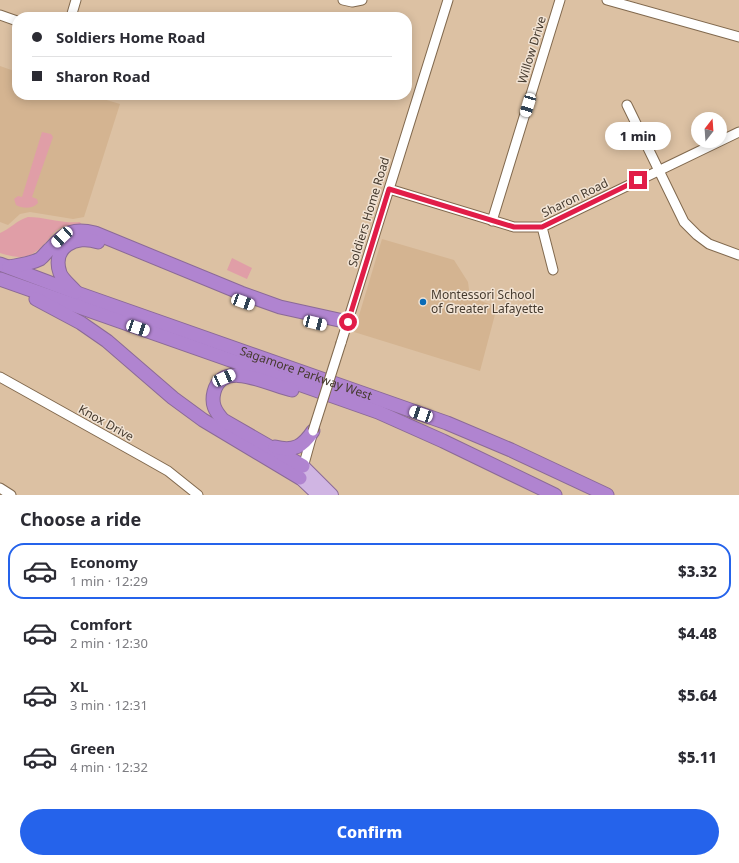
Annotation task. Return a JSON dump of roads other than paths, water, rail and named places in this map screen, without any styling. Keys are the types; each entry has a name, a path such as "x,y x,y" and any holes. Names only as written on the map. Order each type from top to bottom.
{"highway":[{"path":"5,266 30,264 41,258 62,237 79,230 87,231 96,233 248,296 346,326"},
{"path":"77,293 60,274 58,265 59,257 65,246 72,241 83,239 95,241 257,307 293,318 346,326"},
{"name":"Sagamore Parkway West","path":"5,266 77,293 447,423 510,450 607,495"},
{"path":"3,280 81,323 107,341 173,398 203,420 301,472"},
{"name":"Sagamore Parkway West","path":"3,280 385,415 555,495"},
{"path":"301,472 269,446 223,420 213,406 212,398 217,384 224,378 240,374 285,388 335,397"},
{"path":"269,446 281,449 290,449 299,446 307,440 313,431"}],"main road":[{"path":"301,472 318,495"},
{"path":"301,472 332,495"}],"street":[{"path":"72,12 76,0"},
{"path":"343,0 352,2 362,0"},
{"name":"Soldiers Home Road","path":"301,472 448,0"},
{"name":"Willow Drive","path":"492,221 560,0"},
{"path":"607,0 739,37"},
{"path":"0,15 12,19"},
{"path":"627,105 684,222 696,235 709,244 739,255"},
{"name":"Sharon Road","path":"389,189 514,227 542,227 739,132"},
{"path":"542,227 553,270"},
{"name":"Knox Drive","path":"0,377 168,471 198,495"},
{"path":"0,488 11,495"}],"place":[{"name":"Montessori School of Greater Lafayette","path":"423,302"}]}
